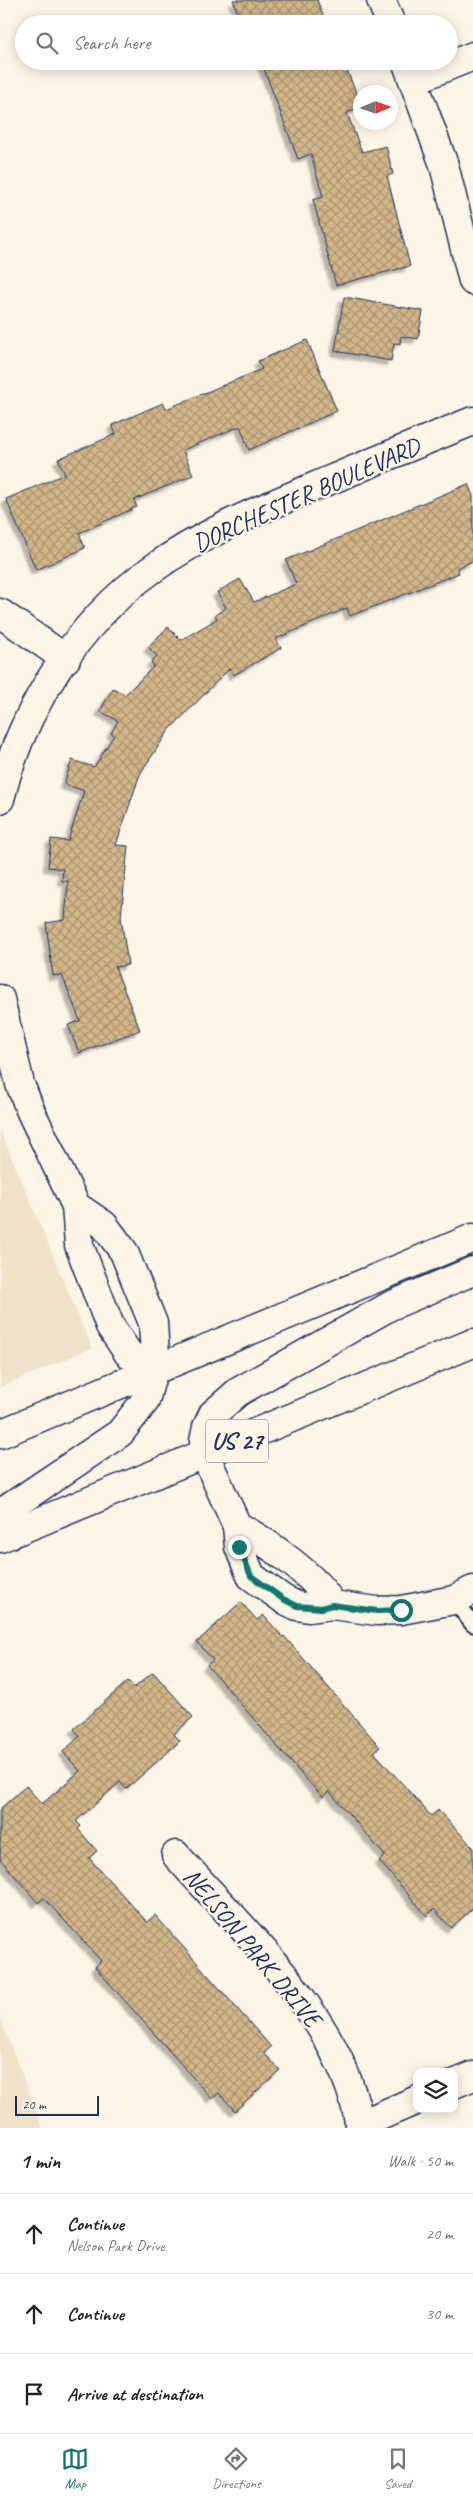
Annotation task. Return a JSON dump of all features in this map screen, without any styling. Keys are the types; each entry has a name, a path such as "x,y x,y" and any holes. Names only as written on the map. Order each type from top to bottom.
{"main road":[{"path":"382,0 388,15"},
{"path":"458,60 473,56"},
{"path":"410,71 444,165 473,281"},
{"name":"DORCHESTER BOULEVARD","path":"0,799 29,719 66,659 93,624 130,587 194,542 241,517 473,421"},
{"path":"0,613 66,659"},
{"path":"0,999 8,1072 25,1099 76,1206 79,1245 110,1326 128,1353 154,1371"},
{"path":"0,1514 120,1433 145,1401 154,1371 153,1322 124,1252 104,1225 76,1206"},
{"path":"0,1434 473,1238"},
{"path":"463,1595 401,1610 362,1610 332,1605 315,1608 297,1606 283,1599 251,1576 239,1547 237,1526 205,1455 204,1442 207,1427 213,1414 238,1392 390,1306 473,1271"},
{"name":"US 27","path":"0,1538 473,1343"},
{"name":"NELSON PARK DRIVE","path":"176,1855 277,1968 308,2008 336,2054 346,2077 359,2126 413,2102"},
{"path":"458,2082 473,2076"}],"lane":[{"path":"463,1595 473,1624"}],"shaded area":[{"path":"0,1130 92,1348 0,1387"},
{"path":"0,2018 43,2128 0,2128"}],"building":[{"path":"233,0 317,0 323,15 239,15"},
{"path":"264,70 347,70 353,85 353,110 347,113 362,152 386,146 393,174 387,176 410,266 336,285 313,200 323,197 311,154 298,159"},
{"path":"344,297 423,311 418,339 401,336 400,344 394,343 391,361 335,351"},
{"path":"307,340 337,411 249,450 240,426 183,450 193,475 134,500 137,507 79,533 85,548 36,570 6,499 65,474 58,459 116,434 112,425 163,403 166,409 262,369 258,361"},
{"path":"468,484 473,496 473,561 457,568 459,573 350,616 347,608 276,639 281,648 234,675 230,668 169,730 140,774 116,845 128,846 121,917 128,965 115,967 140,1030 79,1053 68,1025 80,1021 62,975 53,976 46,923 65,920 68,881 62,881 63,869 48,867 51,839 68,841 84,791 64,784 72,760 94,767 114,735 111,733 118,721 100,711 113,688 125,695 154,666 151,662 157,656 148,647 168,627 181,640 217,619 215,615 226,608 217,592 240,579 254,602 296,584 286,560"},
{"path":"241,1602 257,1620 263,1615 284,1636 380,1747 374,1752 431,1816 438,1810 473,1847 473,1908 451,1928 434,1909 427,1916 379,1861 385,1856 329,1791 323,1797 207,1665 213,1660 197,1642"},
{"path":"153,1672 193,1717 174,1734 180,1741 126,1789 120,1782 76,1821 81,1826 78,1829 97,1851 89,1858 147,1922 155,1915 271,2047 264,2053 280,2070 235,2111 219,2093 212,2099 95,1967 101,1961 44,1898 38,1903 0,1859 0,1809 26,1786 42,1804 80,1771 63,1752 80,1736 74,1729 128,1681 134,1688"}],"route":[{"path":"239,1547 251,1576 264,1587 297,1606 321,1608 332,1605 377,1611 401,1610"}]}
